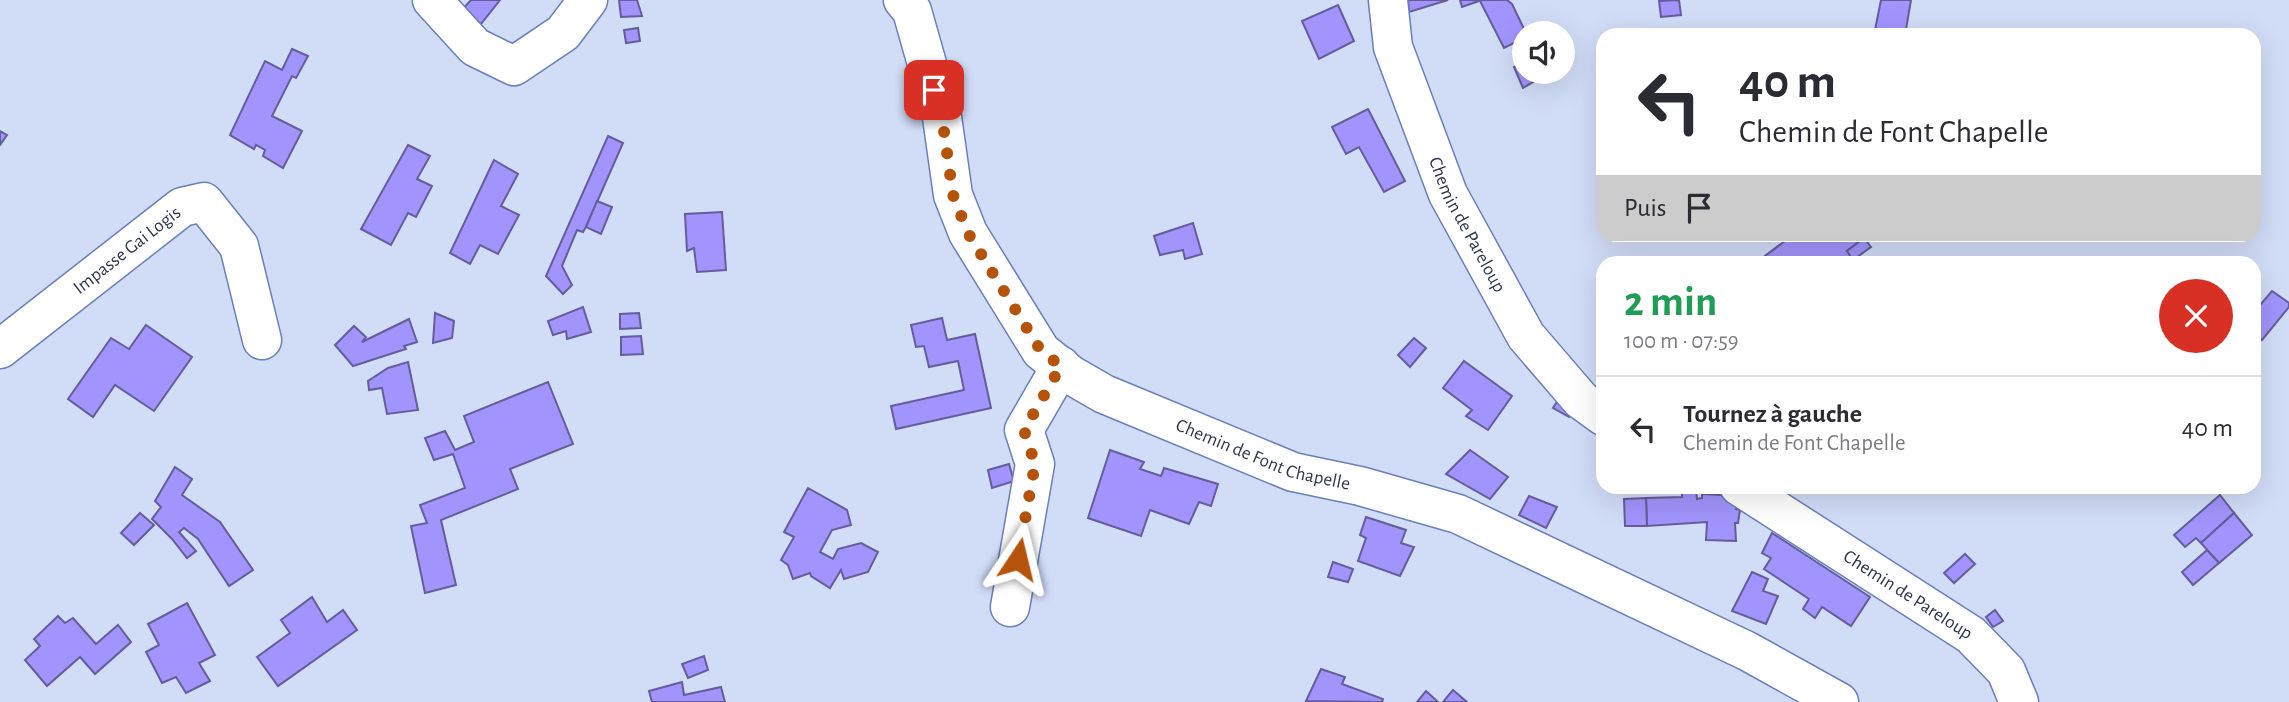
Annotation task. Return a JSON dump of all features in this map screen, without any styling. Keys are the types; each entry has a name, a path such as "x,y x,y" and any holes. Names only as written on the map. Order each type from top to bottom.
{"street":[{"path":"432,0 475,47 514,66 563,33 588,0"},
{"name":"Chemin de Font Chapelle","path":"903,0 912,11 942,117 953,195 968,233 1041,351 1104,394 1293,472 1360,486 1458,514 1747,651 1839,702"},
{"name":"Chemin de Pareloup","path":"1388,0 1393,47 1448,194 1526,336 1581,400 1596,411"},
{"name":"Impasse Gai Logis","path":"0,349 182,207 204,202 239,246 262,340"},
{"path":"1010,607 1035,464 1024,430 1061,366"},
{"name":"Chemin de Pareloup","path":"1751,494 1971,635 2006,671 2019,702"}],"building":[{"path":"471,0 500,0 481,24 461,11"},
{"path":"619,0 637,0 642,16 621,17"},
{"path":"1408,0 1448,0 1409,12"},
{"path":"1460,0 1478,0 1479,1 1462,7"},
{"path":"1507,0 1512,4 1520,21 1512,21 1512,44 1504,48 1480,1"},
{"path":"1679,0 1681,15 1661,17 1659,1"},
{"path":"1881,0 1911,0 1906,28 1875,28"},
{"path":"1338,5 1354,41 1319,59 1302,21"},
{"path":"638,28 640,41 626,43 624,30"},
{"path":"292,49 308,56 296,78 292,76 272,116 302,131 283,168 263,156 265,150 256,145 254,149 230,135 265,61 282,70"},
{"path":"1368,109 1405,181 1384,192 1359,147 1346,154 1332,127"},
{"path":"0,131 7,135 0,145"},
{"path":"608,136 623,143 586,227 583,232 577,230 562,266 572,285 563,294 546,276"},
{"path":"408,145 430,156 417,179 432,186 416,217 408,213 391,245 361,229"},
{"path":"494,160 518,174 501,206 519,215 498,254 480,245 470,264 450,253"},
{"path":"597,201 612,207 601,234 586,227"},
{"path":"722,212 726,270 697,272 694,248 687,251 685,214"},
{"path":"1193,223 1202,254 1185,259 1183,250 1160,255 1154,236"},
{"path":"1783,242 1859,242 1847,251 1851,256 1765,256"},
{"path":"1859,242 1867,242 1871,247 1859,256 1850,256 1847,251"},
{"path":"2272,291 2289,303 2289,307 2262,340 2261,339 2261,304"},
{"path":"583,307 591,332 567,339 566,331 553,335 548,321"},
{"path":"435,313 454,321 452,338 433,343"},
{"path":"639,313 641,328 620,329 620,314"},
{"path":"942,318 947,340 975,334 991,408 896,429 891,406 964,390 958,361 929,367 924,346 916,347 911,325"},
{"path":"409,319 417,342 404,346 406,349 353,366 335,345 354,326 366,337 362,342"},
{"path":"146,325 192,357 154,411 115,385 93,417 68,399 111,338 129,349"},
{"path":"641,336 643,354 621,355 621,337"},
{"path":"1414,338 1426,348 1410,367 1398,355"},
{"path":"1464,361 1512,396 1488,430 1466,416 1472,410 1443,388"},
{"path":"408,362 418,410 387,414 382,388 369,390 368,381 388,368"},
{"path":"548,382 573,444 510,469 518,489 441,520 456,585 425,593 411,526 427,523 420,505 465,488 453,454 434,460 425,438 445,431 455,450 474,442 464,416"},
{"path":"1564,391 1576,405 1569,417 1553,408"},
{"path":"1110,450 1144,462 1140,469 1161,476 1164,468 1218,484 1211,506 1199,502 1189,524 1150,510 1141,536 1088,518"},
{"path":"1470,450 1508,477 1490,499 1446,474"},
{"path":"1009,464 1014,481 992,488 988,470"},
{"path":"175,467 192,479 182,495 220,522 253,570 229,586 198,539 184,528 179,532 196,551 187,558 152,519 161,507 155,501"},
{"path":"808,488 847,510 851,525 832,530 820,552 833,559 838,549 861,543 878,552 868,572 844,579 841,570 830,588 810,573 793,579 788,565 781,560 794,537 784,532"},
{"path":"1682,494 1696,494 1697,499 1702,498 1702,494 1738,496 1736,509 1740,510 1738,523 1735,523 1736,541 1706,540 1707,522 1647,526 1646,498 1682,497"},
{"path":"2220,495 2234,513 2201,543 2196,538 2185,547 2174,535"},
{"path":"1529,496 1557,507 1546,528 1519,515"},
{"path":"1646,498 1647,526 1625,526 1624,499"},
{"path":"140,513 154,525 134,545 121,533"},
{"path":"2234,513 2252,535 2219,563 2201,543"},
{"path":"1366,517 1406,530 1401,543 1414,547 1400,576 1358,561 1366,538 1360,535"},
{"path":"1772,533 1870,597 1851,626 1822,607 1815,618 1803,609 1809,599 1764,569 1771,558 1762,553"},
{"path":"2207,550 2219,563 2193,585 2182,572"},
{"path":"1965,554 1975,564 1954,583 1944,573"},
{"path":"1333,562 1353,569 1348,582 1328,577"},
{"path":"1752,572 1768,579 1763,591 1778,596 1766,624 1732,611"},
{"path":"312,597 327,622 343,610 357,630 278,686 257,657 290,633 281,620"},
{"path":"187,603 215,655 199,663 210,681 186,693 176,677 162,683 146,652 159,645 148,624"},
{"path":"1995,610 2003,621 1993,627 1986,617"},
{"path":"58,616 65,623 73,618 96,644 118,625 131,642 95,674 80,657 47,686 25,660 40,646 34,639"},
{"path":"704,656 708,670 688,678 682,664"},
{"path":"1321,669 1345,677 1342,684 1383,699 1382,702 1306,701"},
{"path":"682,682 684,695 721,687 725,702 652,702 649,691"},
{"path":"1453,690 1467,702 1443,702"},
{"path":"1426,691 1438,702 1417,702"}],"route":[{"path":"934,90 942,117 953,195 968,233 1041,351 1061,366 1024,430 1035,464 1018,559"}]}
